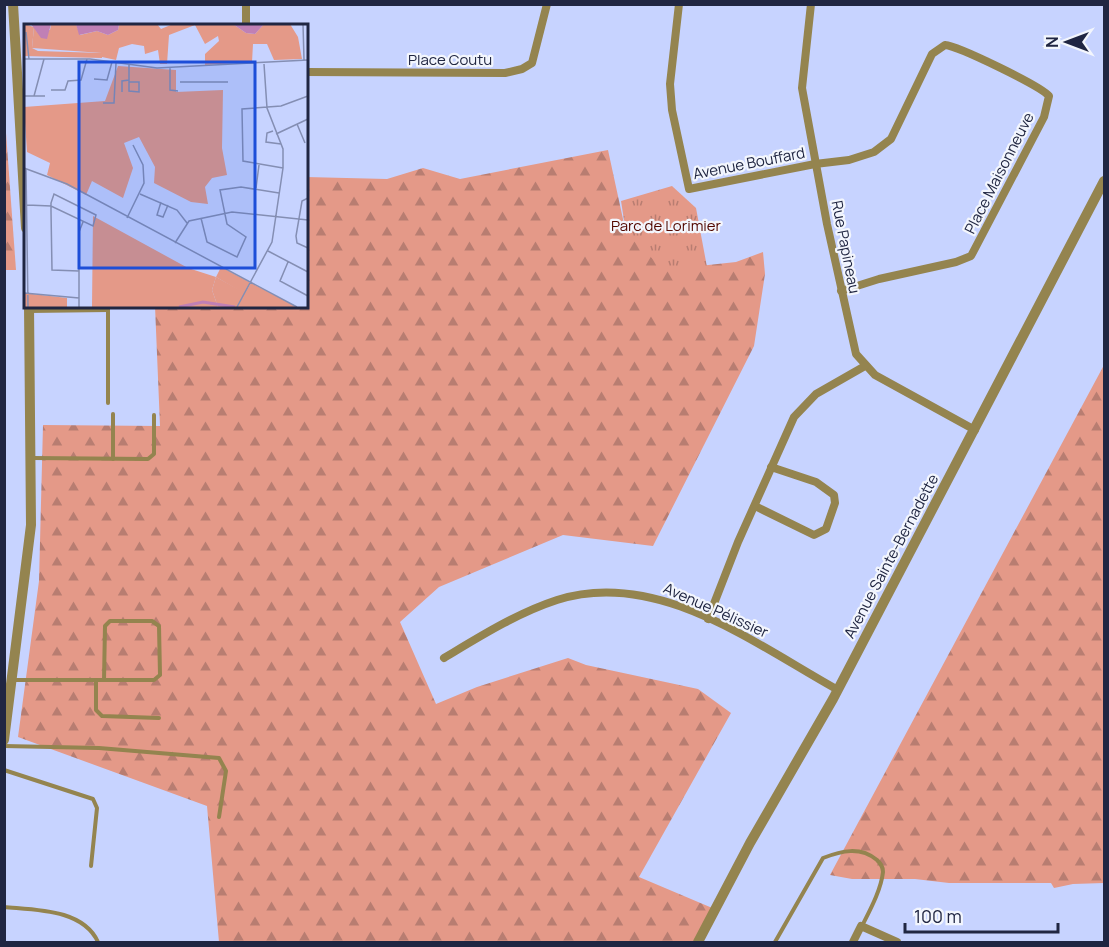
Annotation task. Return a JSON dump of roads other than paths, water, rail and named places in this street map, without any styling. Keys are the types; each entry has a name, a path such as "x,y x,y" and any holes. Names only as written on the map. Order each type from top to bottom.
{"street":[{"path":"13,4 24,194"},
{"path":"246,4 246,24"},
{"name":"Place Coutu","path":"308,72 505,73 522,69 532,63 547,4"},
{"name":"Avenue Bouffard","path":"679,4 670,84 672,110 689,189 815,164"},
{"name":"Rue Papineau","path":"811,4 802,88 841,291 856,354 865,366"},
{"name":"Place Maisonneuve","path":"815,164 864,156 885,144 897,128 932,54 945,45 964,51 1034,86 1049,96 1044,117 971,256 956,262 879,279 841,291"},
{"name":"Avenue Sainte-Bernadette","path":"698,942 750,843 838,690 1104,181"},
{"path":"4,740 31,525 29,308"},
{"path":"708,619 738,542 794,417 816,394 865,366 875,375 975,430"},
{"path":"755,506 814,535 826,529 835,503 834,495 816,482 771,467"},
{"name":"Avenue Pélissier","path":"444,658 497,627 555,600 578,595 650,595 676,603 767,648 838,690"},
{"path":"853,942 861,926 897,942"}],"lane":[{"path":"29,308 108,308 108,403"},
{"path":"112,414 112,459"},
{"path":"31,458 148,459 154,454 154,415"},
{"path":"13,680 96,680 104,680 154,680 160,675 159,626 152,621 110,621 105,626 104,680"},
{"path":"96,680 96,710 102,716 159,718"},
{"path":"4,746 99,748 219,758 226,771 219,817"},
{"path":"4,770 93,798 97,808 91,866"},
{"path":"775,942 823,858 844,850 868,852 881,864 883,870 870,910 861,926"},
{"path":"4,907 60,914 74,919 96,937 98,942"}],"park label":[{"name":"Parc de Lorimier","path":"666,225"}]}
